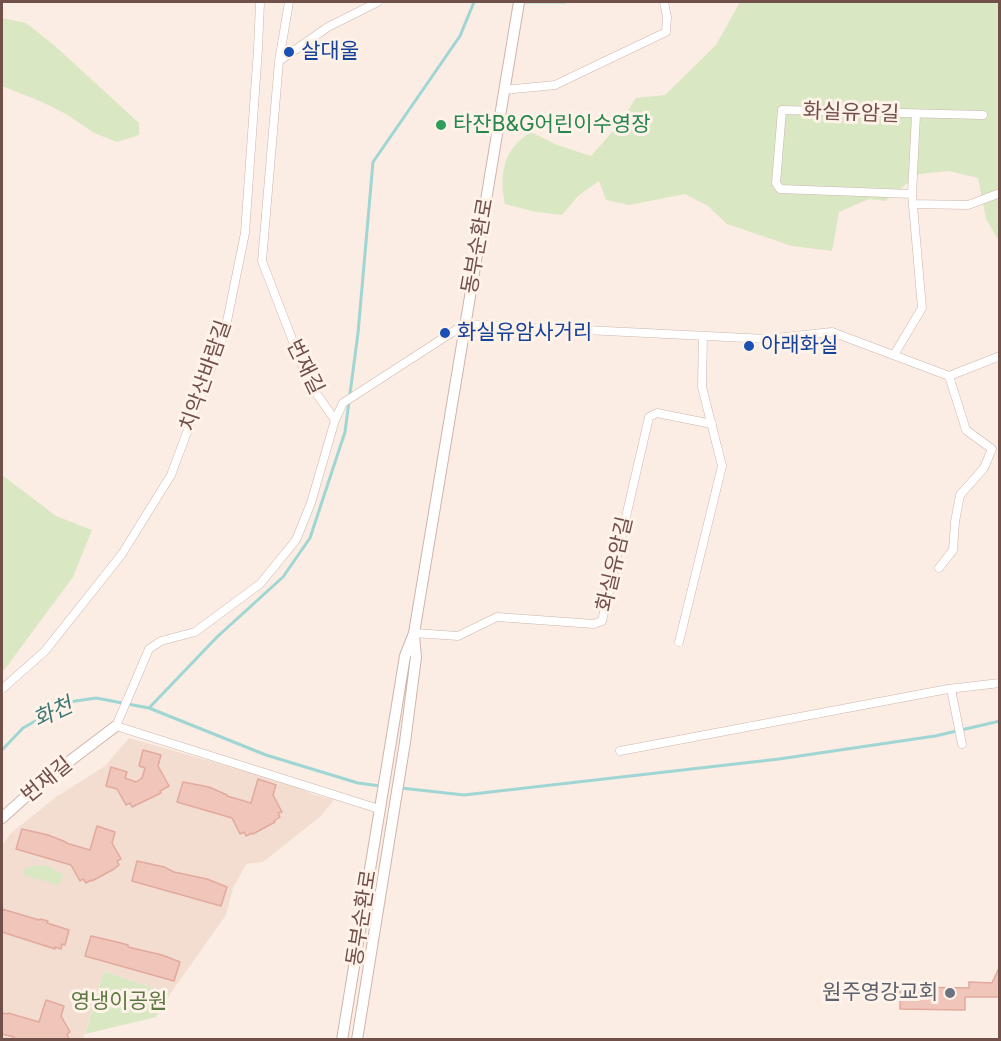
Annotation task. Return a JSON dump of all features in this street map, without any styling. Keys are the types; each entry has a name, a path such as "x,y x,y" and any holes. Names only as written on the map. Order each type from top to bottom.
{"street":[{"name":"치악산바람길","path":"2,689 45,651 122,554 171,475 225,331 245,233 260,2"},
{"name":"번재길","path":"289,2 279,61 262,261 309,383 335,420"},
{"path":"279,61 328,27 378,2"},
{"name":"동부순환로","path":"342,1040 405,657 414,633 519,2"},
{"path":"504,90 555,85 666,32 667,17 664,2"},
{"name":"화실유암길","path":"912,194 780,189 776,183 782,110 983,116"},
{"name":"화실유암길","path":"894,355 922,308 912,194 916,115"},
{"path":"913,204 968,205 999,193"},
{"path":"394,811 380,809 118,722 149,649 161,641 195,632 260,584 296,540 311,503 335,420 343,403 465,324 766,339 832,332 949,376 999,356"},
{"path":"680,642 722,466 702,387 703,336"},
{"path":"939,568 953,550 960,495 984,468 992,449 966,430 949,376"},
{"name":"화실유암길","path":"414,633 458,636 497,618 594,624 603,621 649,417 657,413 712,424"},
{"name":"동부순환로","path":"357,1040 405,742 416,657 414,633"},
{"path":"620,751 999,683"},
{"path":"951,692 962,744"},
{"name":"번재길","path":"2,818 42,782 118,722"}],"shaded area":[{"path":"129,738 297,786 311,794 334,800 321,816 263,862 246,864 233,888 226,915 170,994 104,971 83,1039 2,1040 2,846 11,833 56,797 105,766"}],"green space":[{"path":"740,2 999,2 999,241 986,219 978,178 949,171 919,174 885,201 869,199 839,212 832,251 792,246 727,224 708,206 685,194 629,205 606,200 599,181 578,196 562,215 536,212 505,204 503,173 505,163 514,146 522,139 531,132 557,145 591,156 620,123 636,98 665,95 716,45"},
{"path":"2,18 26,23 54,45 139,123 139,135 117,142 94,133 66,114 42,102 2,86"},
{"path":"2,475 56,516 92,530 73,577 2,673"},
{"path":"38,865 48,866 63,875 60,883 57,885 23,875 25,868"},
{"name":"영냉이공원","path":"104,971 170,994 156,1017 85,1034"}],"building":[{"path":"143,750 161,755 158,766 169,786 160,791 161,793 132,807 130,803 126,805 117,789 106,786 111,767 127,772 125,778 136,782 142,778 145,768 139,766"},
{"path":"258,779 276,785 273,795 282,812 278,813 280,817 275,822 246,836 244,832 240,834 232,818 177,802 183,782 209,787 227,796 251,803"},
{"path":"97,826 115,832 112,843 121,859 117,861 119,865 114,869 86,883 83,879 80,881 71,865 16,849 22,829 48,835 90,850"},
{"path":"137,861 207,879 227,887 221,906 132,881"},
{"path":"2,909 48,921 47,923 69,930 65,945 62,944 61,949 55,947 55,949 2,932"},
{"path":"91,936 180,962 174,981 85,956"},
{"name":"원주영강교회","path":"999,968 999,997 965,997 965,1010 900,1009 900,987 969,988 969,982 992,983"},
{"path":"46,1000 64,1006 61,1016 70,1032 67,1034 69,1040 13,1040 14,1037 2,1034 2,1013 39,1022"}],"waterway":[{"path":"149,708 217,637 283,577 310,538 345,432 358,333 373,162 460,36 474,2"},
{"path":"526,2 565,2"},
{"name":"화천","path":"2,750 23,728 69,702 96,698 149,708 266,755 358,783 380,786"},
{"path":"401,788 464,795 779,759 935,736 1000,721"}],"place":[{"name":"살대울","path":"289,52"},
{"name":"타잔B&G어린이수영장","path":"441,125"},
{"name":"화실유암사거리","path":"445,333"},
{"name":"아래화실","path":"749,346"},
{"name":"원주영강교회","path":"950,993"}]}
